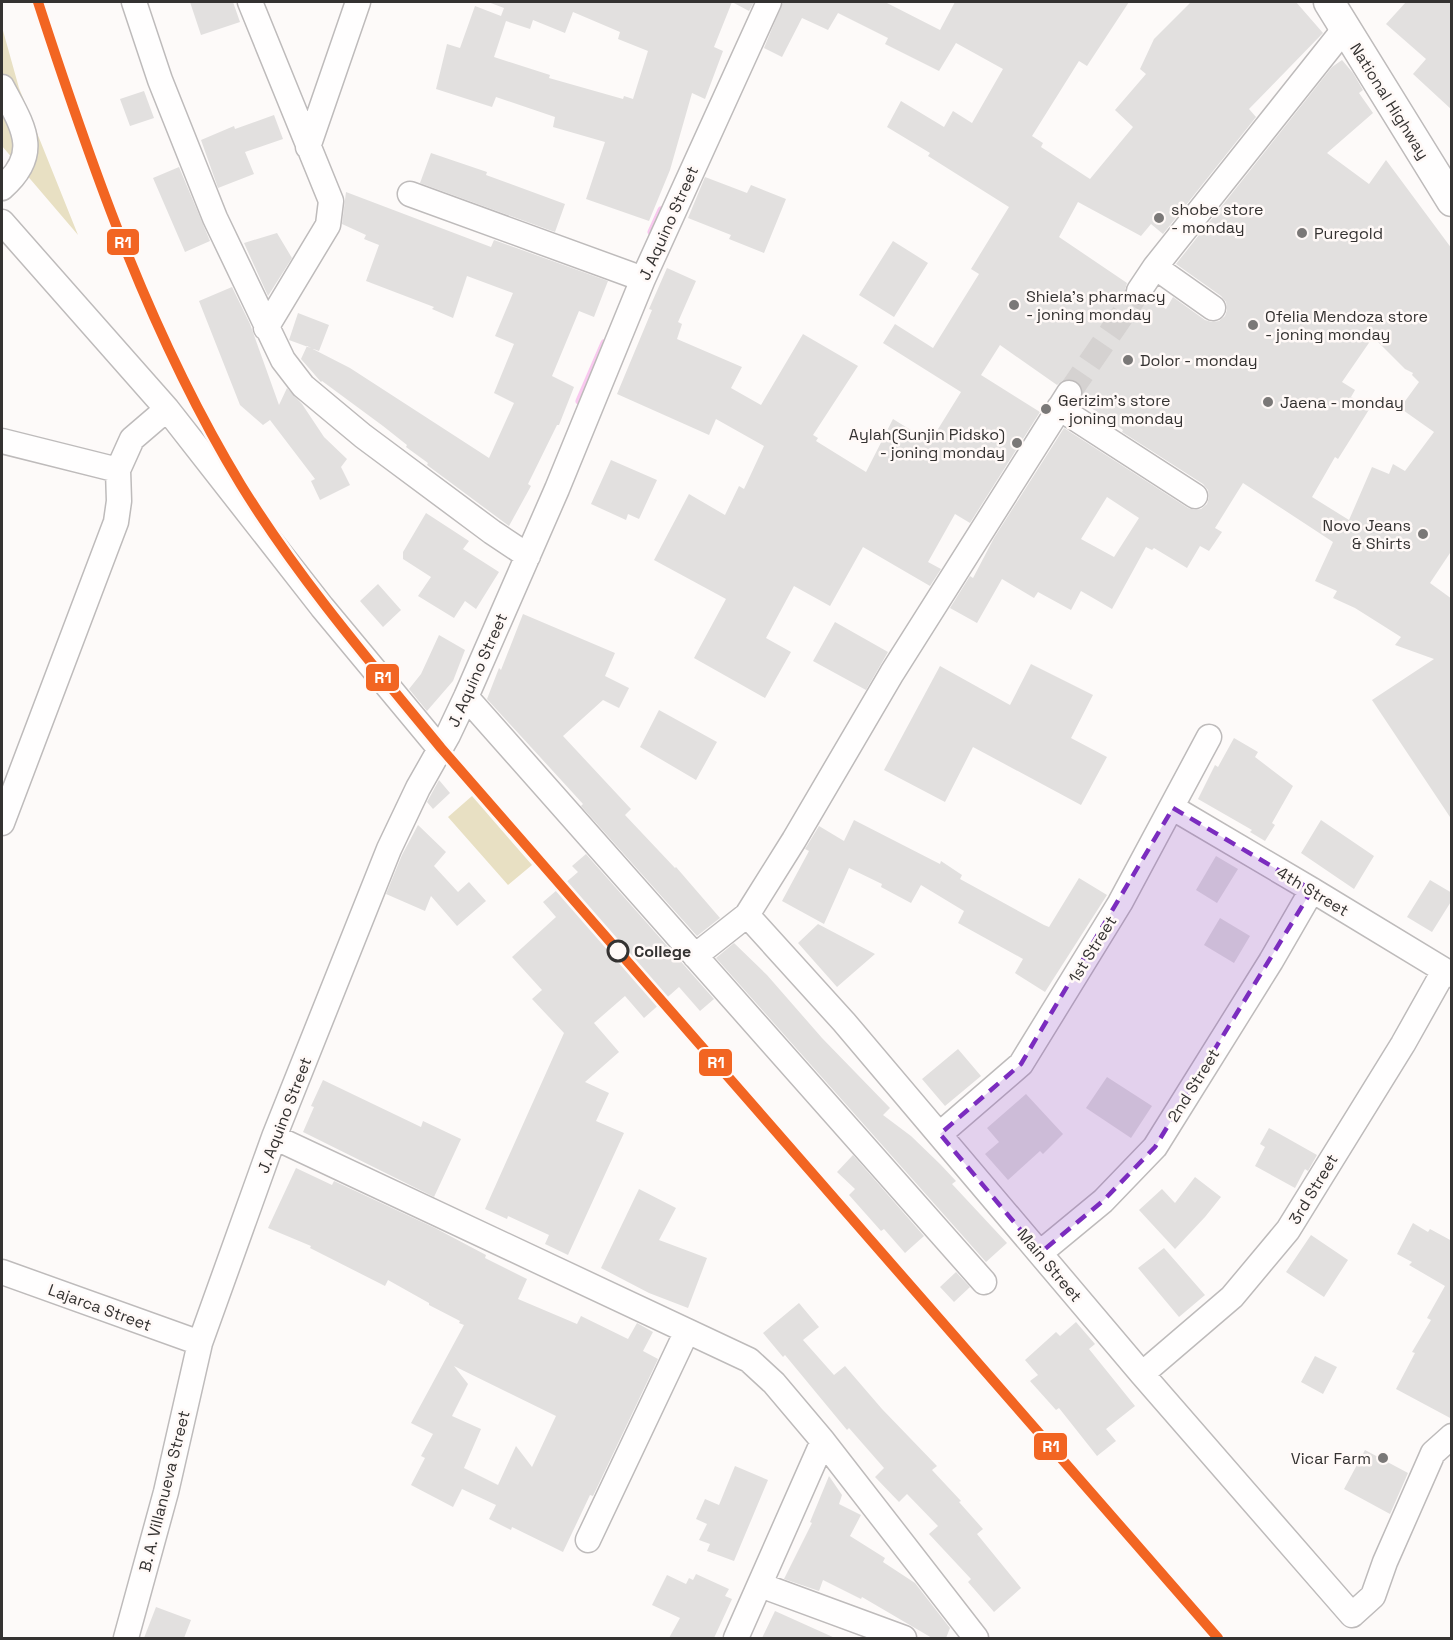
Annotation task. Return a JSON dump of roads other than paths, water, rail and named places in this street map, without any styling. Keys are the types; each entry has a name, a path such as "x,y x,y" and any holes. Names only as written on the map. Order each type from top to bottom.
{"main road":[{"name":"National Highway","path":"1329,2 1452,201"}],"street":[{"path":"134,2 160,80 215,219 283,360 303,386 363,436 528,556"},
{"path":"250,2 331,201 328,225 266,328"},
{"path":"308,147 358,2"},
{"name":"J. Aquino Street","path":"200,1343 274,1137 389,849 466,697 528,556 643,279 769,2"},
{"path":"1139,291 1155,267 1338,38 1344,27"},
{"path":"2,87 21,124 27,152 14,177 2,188"},
{"path":"410,194 643,279"},
{"path":"2,222 167,409 322,607 440,750"},
{"path":"1155,267 1213,308"},
{"path":"696,956 747,915 892,673 1064,400 1195,496"},
{"path":"2,823 116,522 119,501 118,470 132,439 167,409"},
{"path":"2,441 118,470"},
{"path":"466,697 984,1282"},
{"name":"1st Street","path":"940,1134 1021,1064 1120,903 1173,808 1209,737"},
{"name":"4th Street","path":"1173,808 1448,973"},
{"name":"2nd Street","path":"1040,1253 1103,1201 1155,1147 1271,961 1312,890"},
{"name":"Main Street","path":"747,915 844,1022 1142,1374 1352,1615 1373,1596 1385,1562 1433,1453 1452,1436"},
{"name":"3rd Street","path":"1142,1374 1232,1297 1288,1230 1448,973"},
{"path":"274,1137 749,1360 774,1383 823,1441 976,1638"},
{"name":"Lajarca Street","path":"2,1272 200,1343"},
{"path":"588,1540 687,1331"},
{"name":"B. A. Villanueva Street","path":"126,1638 166,1492 200,1343"},
{"path":"736,1638 823,1441"},
{"path":"760,1585 904,1638"}],"waterway":[{"path":"651,232 661,210"},
{"path":"579,401 604,343"}],"tunnel":[{"path":"1069,393 1139,291"}],"place":[{"name":"shobe store - monday","path":"1159,218"},
{"name":"Puregold","path":"1302,233"},
{"name":"Shiela's pharmacy - joning monday","path":"1014,305"},
{"name":"Ofelia Mendoza store - joning monday","path":"1253,325"},
{"name":"Dolor - monday","path":"1128,360"},
{"name":"Jaena - monday","path":"1268,402"},
{"name":"Gerizim's store - joning monday","path":"1046,409"},
{"name":"Aylah(Sunjin Pidsko) - joning monday","path":"1017,443"},
{"name":"Novo Jeans & Shirts","path":"1423,534"},
{"name":"College","path":"618,951"},
{"name":"Vicar Farm","path":"1383,1458"}]}
